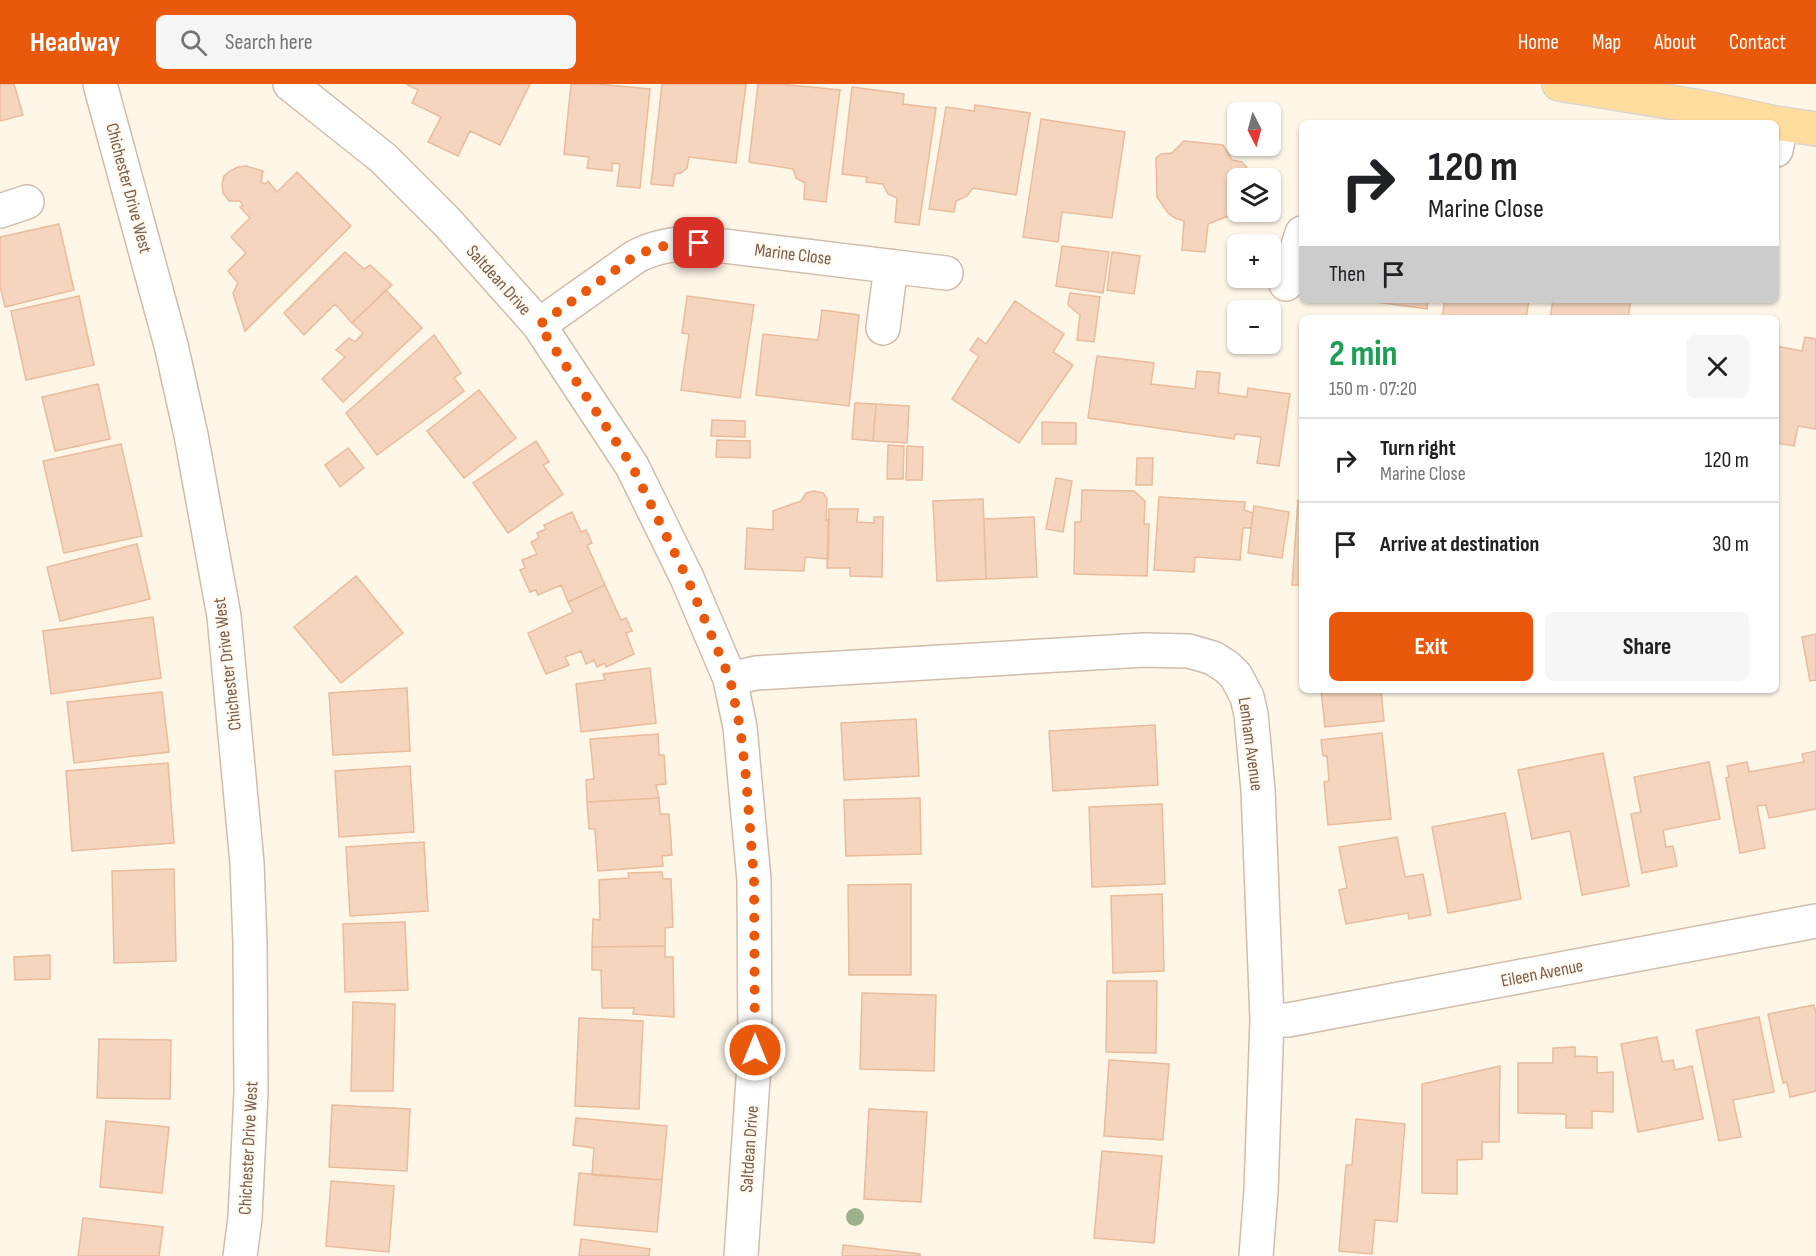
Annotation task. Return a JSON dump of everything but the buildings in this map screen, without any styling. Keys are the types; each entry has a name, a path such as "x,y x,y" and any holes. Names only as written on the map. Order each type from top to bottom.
{"main road":[{"path":"1559,84 1706,108 1745,120"},
{"path":"1779,130 1816,129"}],"street":[{"name":"Chichester Drive West","path":"100,84 176,367 191,435 224,616 244,830 250,944 251,1092 245,1218 240,1256"},
{"name":"Saltdean Drive","path":"290,84 382,158 448,223 539,325 632,466 687,578 730,679 742,747 754,880 755,1050 741,1256"},
{"name":"Marine Close","path":"539,325 635,256 669,245 699,243 946,273"},
{"path":"1286,284 1299,243"},
{"path":"883,328 891,266"},
{"name":"Lenham Avenue","path":"730,679 756,673 1144,650 1199,653 1214,658 1227,667 1242,686 1251,714 1258,790 1268,1020 1262,1191 1256,1256"},
{"name":"Eileen Avenue","path":"1268,1020 1288,1020 1816,921"}],"route":[{"path":"699,243 669,245 635,256 539,325 632,466 687,578 730,679 740,727 746,777 754,880 755,1050"}]}
